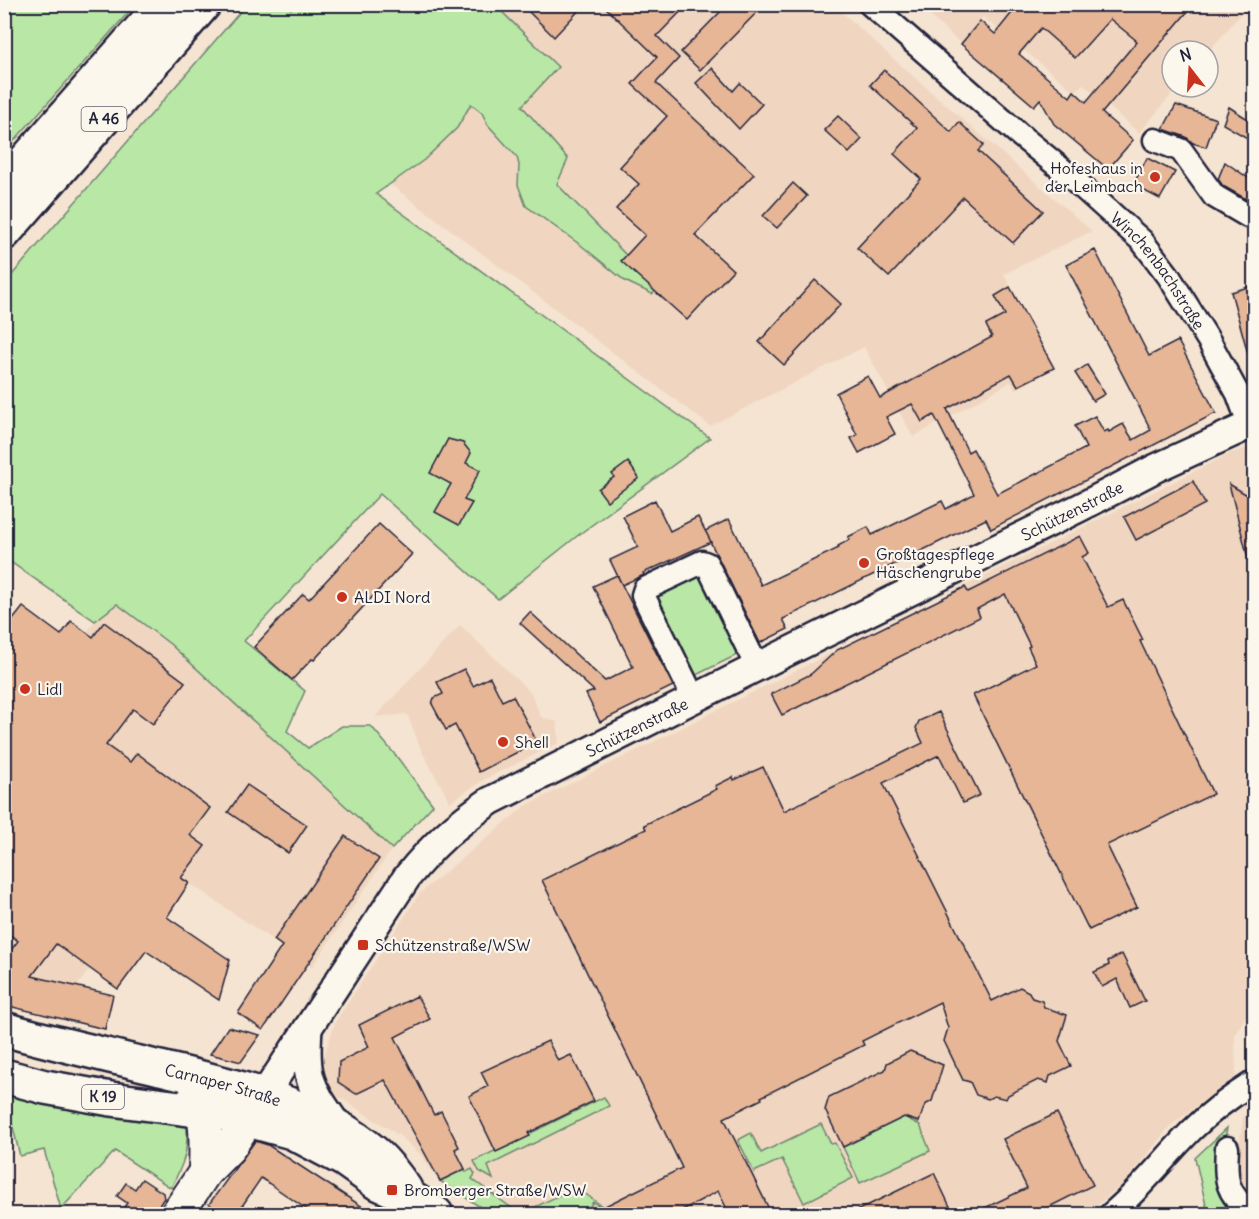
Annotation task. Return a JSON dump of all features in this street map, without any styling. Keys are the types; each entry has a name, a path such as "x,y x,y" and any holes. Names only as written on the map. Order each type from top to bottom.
{"main road":[{"name":"A 46","path":"4,185 163,4"},
{"name":"A 46","path":"4,233 204,4"},
{"name":"Carnaper Straße","path":"8,1032 222,1082 300,1136 345,1160 376,1182 423,1206"},
{"path":"192,1075 204,1111 207,1131 205,1172"},
{"name":"Carnaper Straße","path":"4,1076 111,1099 204,1111 256,1107 339,1128 376,1153 423,1206"},
{"name":"Schützenstraße","path":"177,1215 205,1172 229,1148 256,1107"}],"street":[{"name":"Winchenbachstraße","path":"870,4 1142,241 1168,275 1209,341 1239,394 1252,423"},
{"path":"1155,140 1181,150 1214,196 1254,218"},
{"name":"Schützenstraße","path":"256,1107 407,878 428,850 457,824 490,801 1156,468 1252,423"},
{"path":"694,699 643,596 645,589 702,562 707,564 757,667"},
{"path":"308,1028 306,1051 310,1083 339,1128"},
{"path":"1111,1215 1130,1198 1192,1130 1254,1082"},
{"path":"1227,1148 1226,1169 1229,1188 1236,1201 1252,1215"}],"shaded area":[{"path":"495,5 834,5 1092,231 1004,274 1054,368 1015,390 1011,382 913,437 864,347 710,426 390,184 412,170 457,128 471,104 482,113 488,125 517,157 518,185 603,264 659,289 557,183 568,159 521,106 558,67"},
{"path":"918,5 1249,5 1219,39 1160,39 1160,99 1168,99 1139,133 1083,84 1075,92 983,17 961,44"},
{"path":"1254,446 1254,1003 1235,1034 1236,1076 1170,1126 1125,1182 1087,1214 490,1214 440,1182 420,1154 400,1136 334,1094 328,1087 322,1063 335,1022 420,893 525,806 1231,453"},
{"path":"117,604 170,644 392,849 312,967 166,867 80,982 70,1021 5,1005 5,744 95,621"},
{"path":"460,625 531,693 541,717 557,722 559,743 487,778 450,802 422,752 407,714 375,717"},
{"path":"1254,1109 1254,1211 1234,1186 1243,1117"}],"green space":[{"path":"294,4 495,5 558,67 522,106 568,159 557,184 659,289 652,294 625,281 582,246 526,206 518,185 517,157 488,125 482,113 471,104 457,128 424,160 376,194 710,438 581,533 498,599 380,494 244,641 305,691 287,731 308,748 342,726 371,726 433,805 392,849 170,644 117,604 95,621 5,558 5,283 246,5 286,5 291,9"},
{"path":"4,5 135,5 5,151 4,151"},
{"path":"697,570 743,652 690,678 652,593"},
{"path":"5,1093 184,1124 187,1127 186,1152 171,1188 115,1151 61,1209 44,1150 20,1156 9,1111 5,1106"},
{"path":"604,1097 609,1106 488,1166 493,1179 479,1171 474,1161"},
{"path":"904,1117 920,1125 930,1151 860,1183 843,1147"},
{"path":"821,1124 831,1144 835,1143 853,1178 804,1203 782,1159 754,1172 738,1140 751,1133 761,1153"},
{"path":"1227,1128 1223,1148 1246,1214 1208,1214 1195,1158"},
{"path":"465,1169 466,1172 472,1169 475,1174 472,1179 520,1214 491,1214 440,1181"},
{"path":"576,1187 602,1206 593,1202 584,1214 520,1214 523,1209 527,1211"}],"building":[{"path":"521,4 585,4 554,37"},
{"path":"602,4 688,4 657,36 679,58 656,83 754,174 695,235 733,270 687,320 621,261 645,235 616,209 639,184 620,167 667,116 632,84 657,57"},
{"path":"728,4 765,4 700,70 681,52"},
{"path":"1019,4 1194,4 1164,39 1160,39 1160,44 1102,113 1133,140 1108,169 1054,124 1040,99 1034,106 961,44 980,21 995,34","holes":["1110,19 1137,41 1086,102 1074,91 1070,97 1019,54 1041,28 1075,58"]},
{"path":"712,68 733,91 740,83 762,104 739,129 696,83"},
{"path":"884,70 951,132 959,122 984,145 978,151 1043,211 1013,243 963,197 889,277 857,248 921,179 894,154 917,128 870,85"},
{"path":"1176,105 1216,119 1206,147 1163,129"},
{"path":"1229,107 1254,123 1254,142 1223,124"},
{"path":"838,116 862,139 849,153 824,130"},
{"name":"Hofeshaus in der Leimbach","path":"1147,158 1175,172 1160,199 1133,185"},
{"path":"1225,162 1254,182 1254,198 1249,194 1246,199 1223,186 1218,179"},
{"path":"793,183 807,196 777,228 763,216"},
{"path":"1095,250 1149,356 1178,341 1216,413 991,529 986,519 783,619 788,629 760,643 705,531 729,519 761,585 839,548 838,546 849,540 848,537 868,527 872,535 942,501 946,509 974,494 934,415 922,422 912,404 886,417 895,434 859,453 851,438 857,435 836,393 868,376 880,398 992,337 986,325 1005,315 995,296 1010,287 1054,368 1018,386 1011,374 947,409 968,452 973,449 997,494 1086,448 1075,426 1095,416 1104,432 1108,430 1109,432 1123,424 1133,440 1151,430 1066,265"},
{"path":"815,280 841,304 784,365 759,342"},
{"path":"1252,286 1254,360 1250,361 1231,292"},
{"path":"1087,365 1105,394 1093,401 1075,373"},
{"path":"448,439 463,443 471,453 466,463 480,470 464,500 472,503 459,525 435,512 451,484 430,473"},
{"path":"628,462 639,478 607,501 598,489"},
{"path":"1193,481 1205,504 1136,540 1124,517"},
{"path":"1229,484 1254,499 1254,562 1249,562"},
{"path":"655,500 670,531 698,517 711,542 622,585 610,560 638,547 623,516"},
{"name":"ALDI Nord","path":"379,524 412,554 314,660 312,659 292,680 254,647 303,594 309,599"},
{"path":"1080,536 1089,553 1082,557 1108,607 1123,600 1143,640 1140,641 1213,794 1107,845 1137,907 1089,930 973,695 1036,664 1028,647 1030,646 1005,594 977,609 980,617 782,715 771,694 811,674 837,650 965,587 968,592"},
{"path":"617,575 673,686 600,722 586,694 594,691 520,623 530,612 605,681 633,667 593,586"},
{"path":"23,607 61,635 71,621 93,637 104,622 185,682 153,724 133,709 106,745 130,762 137,753 210,808 190,835 205,846 181,878 189,883 167,917 230,960 219,1000 146,951 118,989 56,944 32,976 113,995 105,1029 4,1005 4,959 18,941 4,930 4,631"},
{"path":"464,669 473,686 490,677 502,701 513,696 537,742 479,772 455,725 446,730 432,704 434,698 443,694 437,682"},
{"path":"939,712 980,795 963,803 939,755 883,783 992,1001 1020,987 1029,992 1032,998 1042,1001 1044,1007 1067,1015 1059,1041 1071,1066 1050,1076 1048,1083 1038,1080 1008,1095 1006,1099 994,1096 988,1099 976,1095 970,1082 963,1080 944,1041 948,1028 940,1002 862,1041 864,1045 724,1118 772,1215 730,1215 718,1191 673,1215 587,1215 682,1168 542,880 646,829 644,825 717,789 715,786 763,767 784,811 923,743 916,728 919,721"},
{"path":"247,785 307,825 288,853 228,812"},
{"path":"345,836 379,859 263,1030 238,1013 282,946 274,940"},
{"path":"1122,954 1145,1001 1130,1008 1117,979 1102,987 1094,972 1109,965 1108,961"},
{"path":"417,996 430,1019 395,1037 434,1115 441,1111 459,1147 455,1149 465,1169 440,1181 385,1080 356,1094 338,1082 339,1062 369,1047 359,1025"},
{"path":"228,1027 260,1035 241,1062 210,1054"},
{"path":"548,1041 558,1061 571,1055 594,1101 528,1133 530,1136 496,1152 469,1096 488,1086 481,1072"},
{"path":"910,1051 943,1065 932,1101 925,1105 919,1122 904,1117 843,1147 825,1110 829,1097 885,1070 887,1063"},
{"path":"1057,1113 1093,1185 1033,1215 970,1215 1027,1188 1003,1139"},
{"path":"255,1141 268,1145 375,1215 315,1215 261,1178 236,1215 211,1215 215,1209 209,1204"},
{"path":"934,1173 954,1215 848,1215"},
{"path":"142,1179 163,1193 164,1198 153,1215 119,1215 127,1203 117,1196 126,1183 135,1189"}],"place":[{"name":"Hofeshaus in der Leimbach","path":"1155,177"},
{"name":"Großtagespflege Häschengrube","path":"864,563"},
{"name":"ALDI Nord","path":"342,597"},
{"name":"Lidl","path":"25,689"},
{"name":"Shell","path":"503,742"},
{"name":"Schützenstraße/WSW","path":"363,945"},
{"name":"Bromberger Straße/WSW","path":"392,1190"}]}
